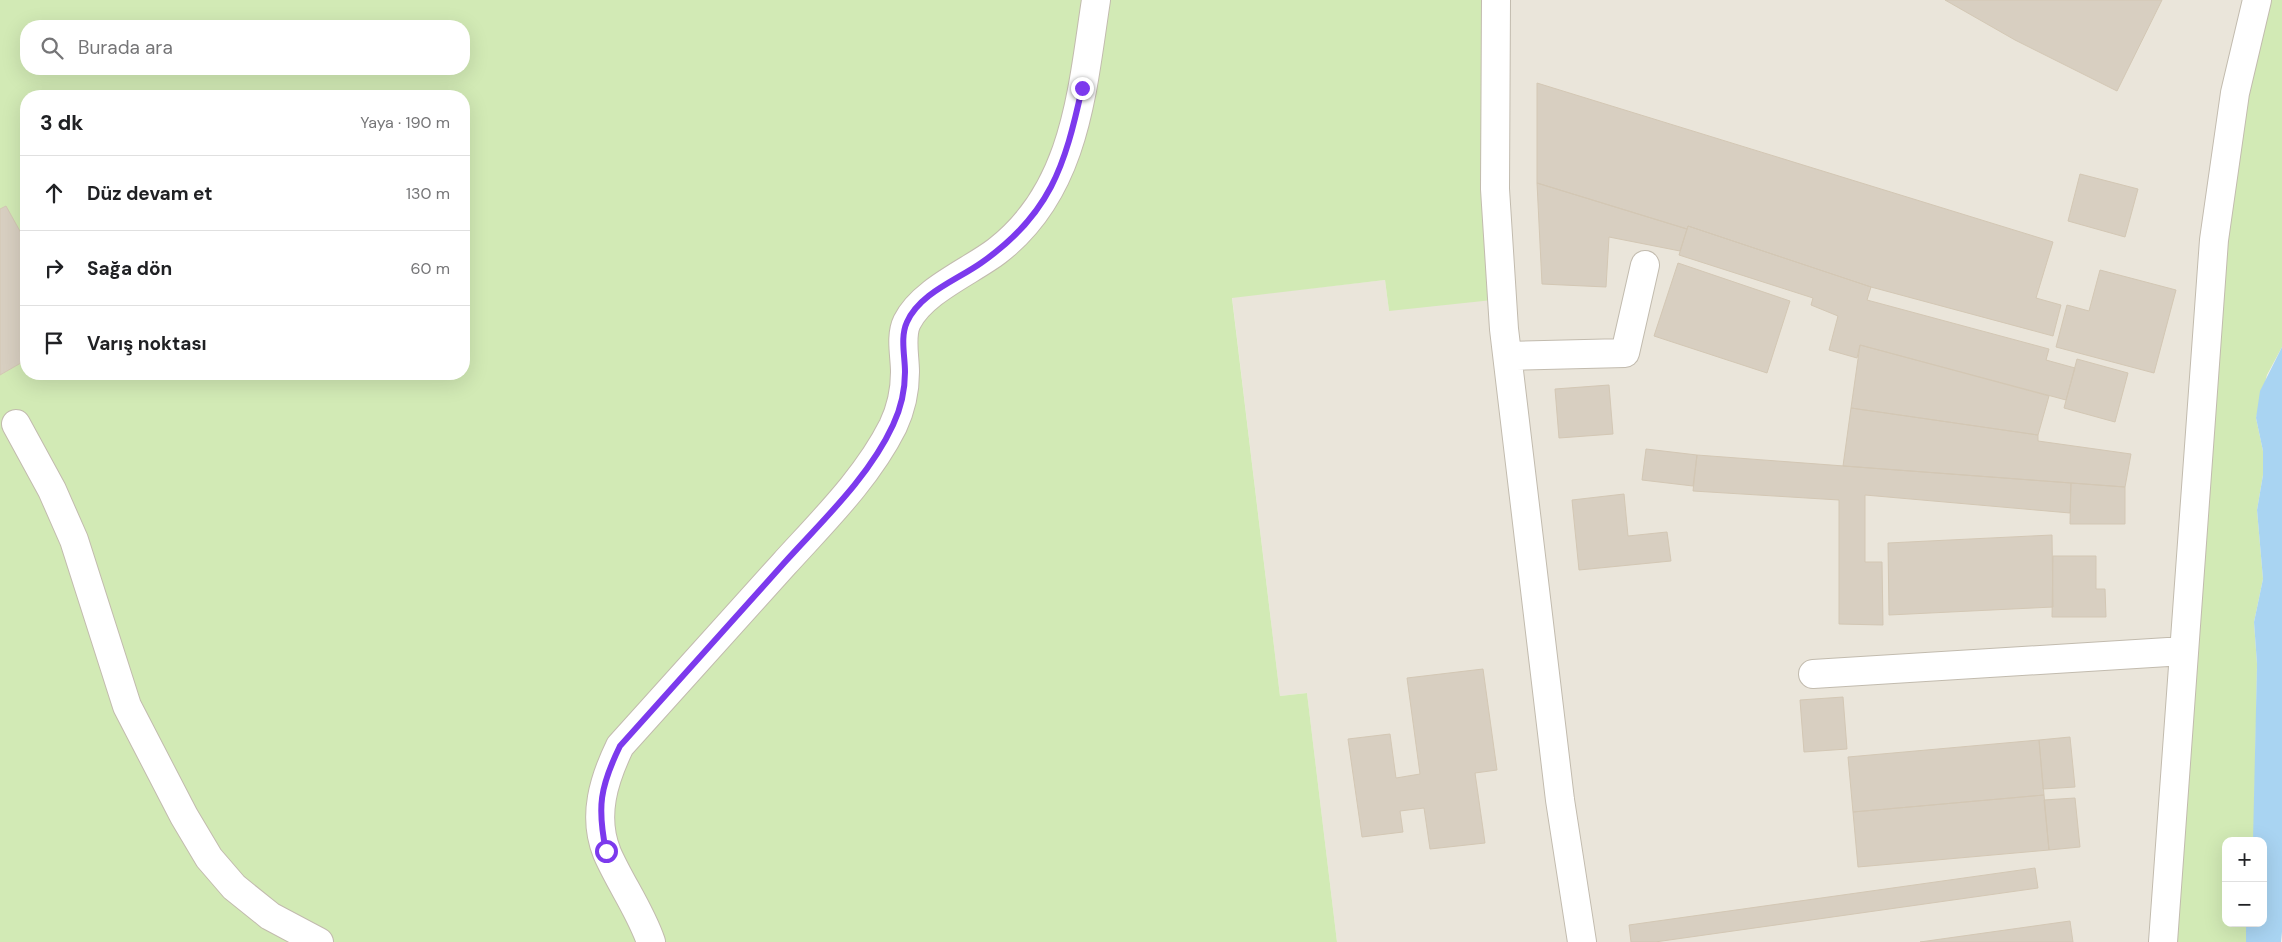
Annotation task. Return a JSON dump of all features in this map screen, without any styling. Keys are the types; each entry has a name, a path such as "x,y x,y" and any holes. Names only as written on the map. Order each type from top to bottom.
{"street":[{"path":"651,942 646,926 606,851 601,823 601,800 607,773 620,746 840,501 874,458 893,425 903,396 905,372 904,341 907,322 922,302 981,264 1011,240 1038,209 1056,180 1070,142 1082,88 1096,0"},
{"path":"1496,0 1496,189 1508,356 1560,800 1582,942"},
{"path":"2163,942 2214,240 2235,93 2252,13 2257,0"},
{"path":"1508,356 1625,353 1645,265"},
{"path":"16,424 52,490 74,540 127,706 184,816 209,858 234,888 270,916 319,942"},
{"path":"1813,674 2184,652"}],"shaded area":[{"path":"1496,0 2257,0 2163,942 1337,942 1307,693 1280,696 1232,297 1385,280 1389,311"}],"green space":[{"path":"0,0 1496,0 1502,299 1389,311 1385,280 1232,298 1280,696 1307,693 1337,942 0,942"},
{"path":"2257,0 2282,0 2282,347 2267,375 2256,418 2263,451 2263,475 2257,510 2263,579 2254,622 2257,664 2254,834 2254,837 2222,837 2222,927 2246,927 2246,942 2163,942 2214,240"}],"water":[{"path":"2282,347 2281,942 2246,942 2246,927 2267,927 2267,837 2253,837 2257,664 2254,622 2263,579 2257,510 2263,475 2263,451 2256,418 2260,391"}],"building":[{"path":"1945,0 2162,0 2117,91 2015,40"},
{"path":"1537,83 2053,242 2036,298 2061,305 2053,336 1871,287 1688,226 1687,229 1537,183"},
{"path":"2080,174 2138,189 2125,237 2068,221"},
{"path":"1537,183 1687,229 1680,251 1609,237 1606,287 1542,284"},
{"path":"6,206 20,231 20,363 0,375 0,209"},
{"path":"1688,226 1871,287 1867,300 2049,349 2046,360 2075,368 2066,400 1860,345 1857,358 1829,350 1838,316 1811,305 1813,298 1679,255"},
{"path":"1678,263 1790,301 1767,373 1654,336"},
{"path":"2100,270 2176,290 2154,373 2056,347 2067,305 2089,311"},
{"path":"1860,345 2049,396 2038,435 1851,408"},
{"path":"2077,359 2128,373 2115,422 2064,408"},
{"path":"1609,385 1613,434 1559,438 1555,389"},
{"path":"1851,408 2038,435 2038,441 2131,454 2125,487 1843,466"},
{"path":"1646,449 1697,455 1693,486 1642,480"},
{"path":"1697,455 2071,483 2070,513 1865,495 1865,562 1882,562 1883,625 1839,624 1839,500 1693,491"},
{"path":"2071,483 2125,487 2125,524 2070,524"},
{"path":"1624,494 1628,536 1667,532 1671,561 1579,570 1572,500"},
{"path":"2052,535 2053,607 1889,615 1888,543"},
{"path":"2053,556 2096,556 2096,589 2105,589 2106,617 2052,617"},
{"path":"1483,669 1497,770 1475,773 1485,843 1430,849 1424,808 1400,811 1403,832 1362,837 1348,739 1390,734 1396,778 1420,774 1407,678"},
{"path":"1843,697 1847,749 1804,752 1800,700"},
{"path":"2070,737 2075,787 2043,789 2039,740"},
{"path":"2039,740 2044,795 1853,812 1848,757"},
{"path":"2044,795 2049,850 1858,867 1853,812"},
{"path":"2075,798 2080,847 2049,850 2044,800"},
{"path":"2035,868 2038,888 1655,942 1631,942 1629,925"},
{"path":"2070,921 2073,942 1920,942"}],"route":[{"path":"606,851 601,823 601,800 607,773 620,746 840,501 874,458 893,425 903,396 905,372 904,341 907,322 922,302 981,264 1011,240 1038,209 1056,180 1070,142 1082,88"}]}
